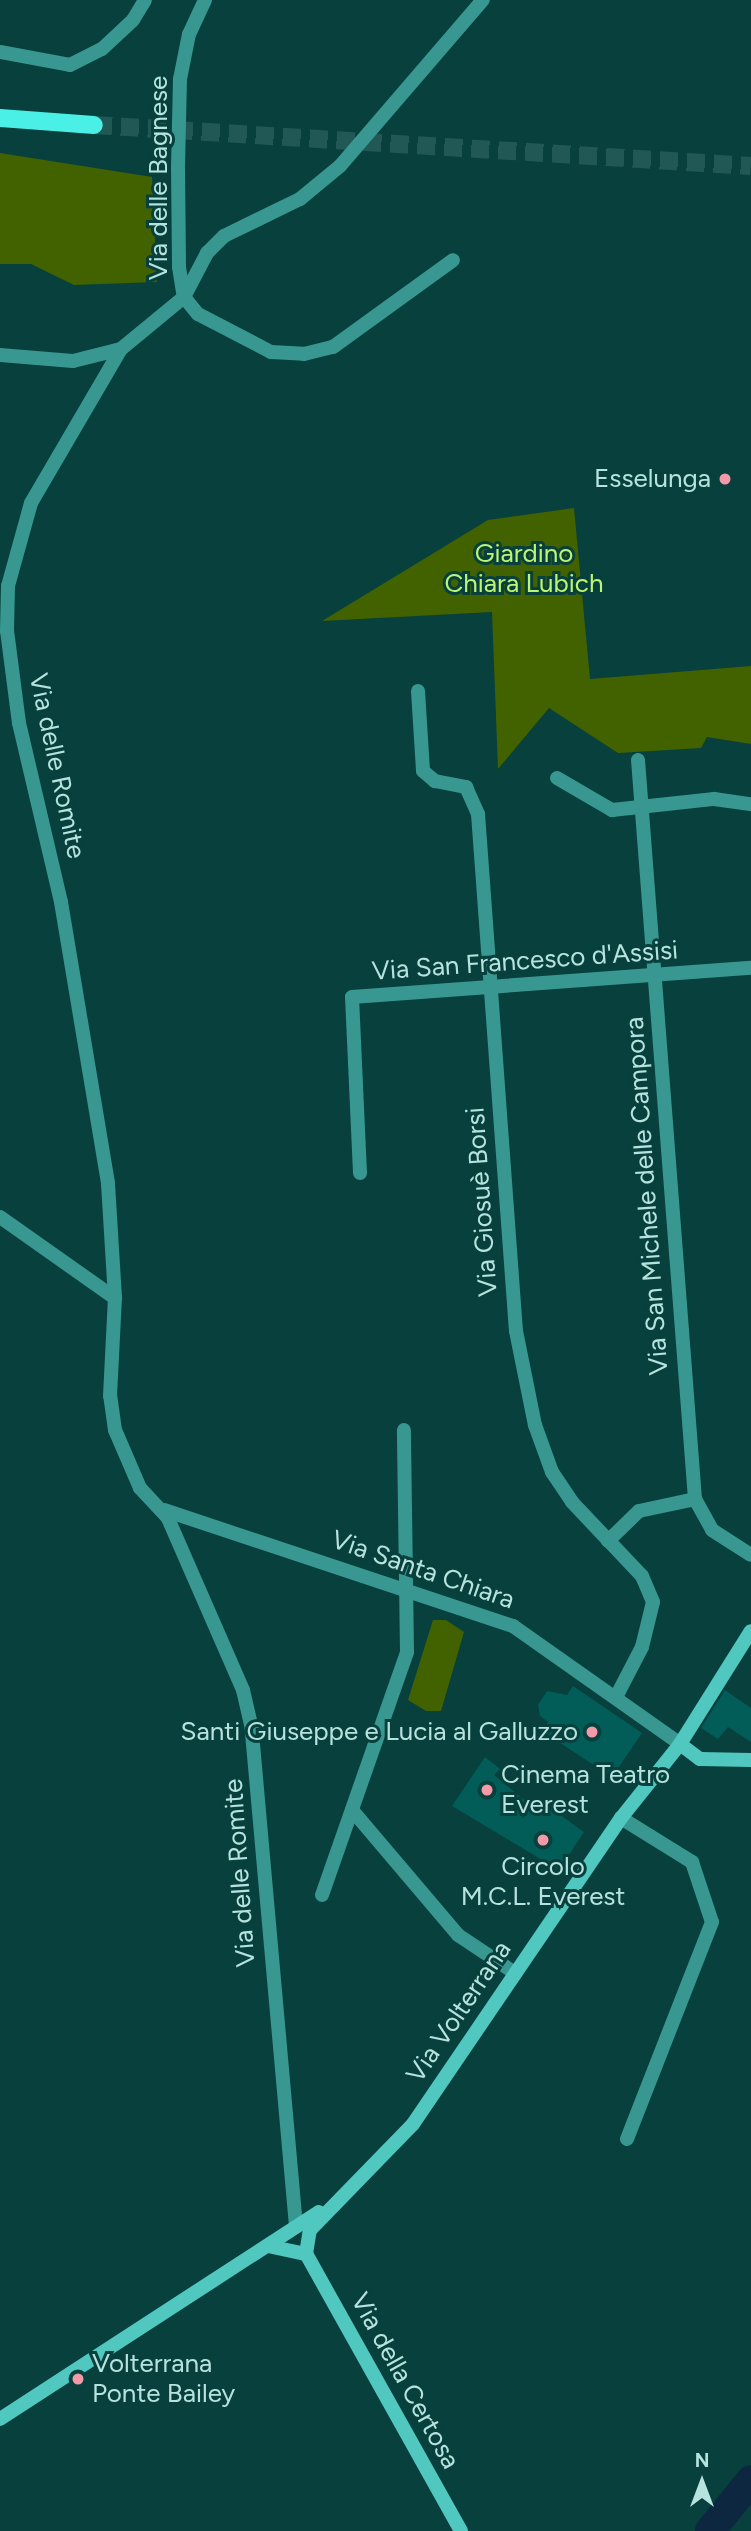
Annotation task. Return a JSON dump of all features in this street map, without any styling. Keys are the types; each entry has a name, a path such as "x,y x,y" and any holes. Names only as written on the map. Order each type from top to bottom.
{"main road":[{"path":"0,118 93,125"},
{"name":"Via Volterrana","path":"306,2254 310,2230 326,2208 413,2124 621,1818 680,1744 751,1631"},
{"path":"680,1744 700,1759 751,1760"},
{"path":"0,2419 326,2208"},
{"path":"288,2247 296,2226"},
{"path":"266,2246 288,2247 306,2254"},
{"name":"Via della Certosa","path":"306,2254 461,2531"}],"street":[{"path":"0,52 70,65 102,49 145,0"},
{"name":"Via delle Bagnese","path":"205,0 190,34 180,79 179,267 184,297 198,314 225,331 271,352 304,354 333,347 453,260"},
{"path":"184,297 207,253 224,236 300,199 340,166 483,0"},
{"name":"Via delle Romite","path":"184,297 121,349 31,503 8,586 7,631 19,723 61,902 108,1183 115,1298 110,1396 115,1430 140,1488 164,1510 243,1690 252,1729 296,2226"},
{"path":"0,355 73,361 121,349"},
{"name":"Via Giosuè Borsi","path":"418,691 423,771 435,781 466,787 475,800 522,1373 552,1472 608,1541 642,1576 653,1602 642,1647 616,1697"},
{"name":"Via San Michele delle Campora","path":"638,760 695,1499 712,1530 751,1555"},
{"path":"557,778 612,810 715,799 751,804"},
{"name":"Via San Francesco d'Assisi","path":"360,1173 352,997 491,990 751,968"},
{"path":"0,1217 115,1298"},
{"path":"322,1895 407,1652 404,1430"},
{"path":"608,1541 639,1511 695,1499"},
{"name":"Via Santa Chiara","path":"164,1510 513,1626 680,1744"},
{"path":"352,1810 458,1934 515,1973"},
{"path":"621,1818 692,1862 712,1922 627,2138"}],"green space":[{"path":"0,153 152,177 157,282 74,285 31,264 0,264"},
{"name":"Giardino Chiara Lubich","path":"574,508 590,679 751,666 751,744 707,737 701,748 618,753 549,708 498,769 492,612 322,621 488,520"},
{"path":"433,1620 446,1620 464,1632 441,1711 426,1711 408,1700"}],"building":[{"name":"Santi Giuseppe e Lucia al Galluzzo","path":"573,1686 642,1733 612,1777 542,1731 548,1722 540,1716 538,1705 547,1691 567,1695"},
{"path":"725,1690 751,1708 751,1742 728,1727 718,1739 701,1728"},
{"path":"485,1757 500,1769 494,1775 540,1813 545,1804 584,1832 559,1870 452,1806"}],"waterway":[{"path":"710,2531 751,2480"}],"tunnel":[{"path":"94,125 751,166"}],"place":[{"name":"Esselunga","path":"725,479"},
{"name":"Santi Giuseppe e Lucia al Galluzzo","path":"592,1732"},
{"name":"Cinema Teatro Everest","path":"487,1790"},
{"name":"Circolo M.C.L. Everest","path":"543,1840"},
{"name":"Volterrana Ponte Bailey","path":"78,2379"}]}
